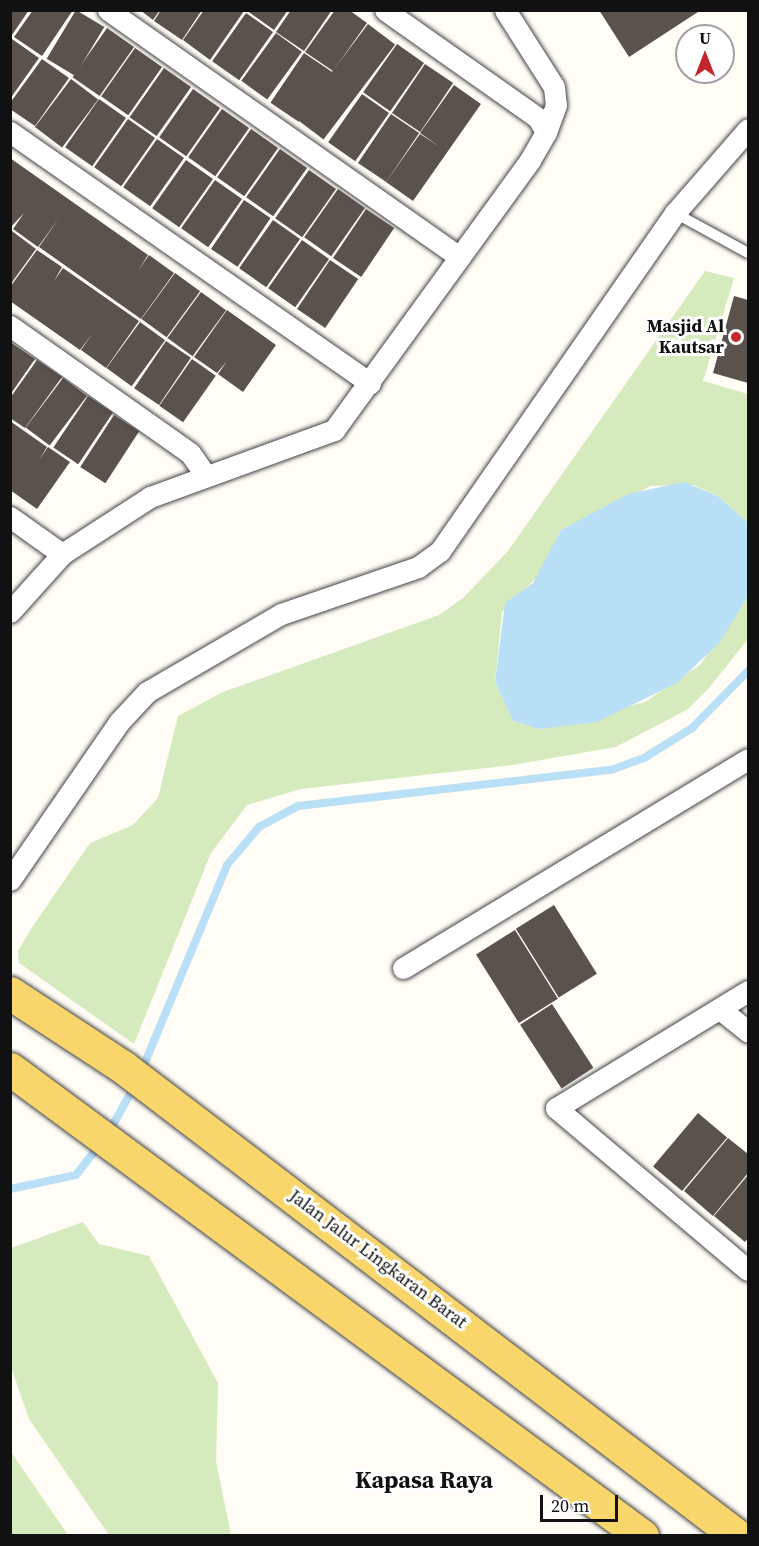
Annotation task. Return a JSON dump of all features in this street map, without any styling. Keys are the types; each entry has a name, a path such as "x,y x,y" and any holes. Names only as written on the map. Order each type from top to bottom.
{"main road":[{"name":"Jalan Jalur Lingkaran Barat","path":"10,993 123,1067 737,1536"},
{"path":"18,1074 642,1536"}],"street":[{"path":"108,10 460,257"},
{"path":"10,612 62,554 150,497 204,473 322,437 342,422 546,132 556,105 554,87 506,10"},
{"path":"395,13 538,118 546,132"},
{"path":"10,880 119,722 147,692 281,614 418,567 441,551 675,213 748,129"},
{"path":"10,132 370,383"},
{"path":"10,326 190,453 204,473"},
{"path":"10,517 62,554"},
{"path":"403,968 748,759"},
{"path":"748,991 555,1108 748,1270"},
{"path":"720,1009 748,1032"}],"lane":[{"path":"675,213 748,253"}],"green space":[{"path":"705,271 734,278 703,381 748,394 748,523 718,496 694,485 651,486 561,530 537,577 502,612 495,682 513,721 539,729 645,702 700,665 748,596 748,639 709,688 688,709 616,747 512,765 301,789 247,805 211,853 134,1044 19,963 18,951 31,929 90,843 133,825 158,798 178,716 223,692 439,615 463,598 508,551"},
{"path":"83,1222 99,1244 149,1256 218,1383 216,1461 231,1535 109,1535 29,1419 11,1367 11,1248"},
{"path":"11,1452 68,1535 11,1535"}],"water":[{"path":"684,482 718,496 748,523 748,596 720,642 677,683 597,722 539,729 513,721 495,682 505,603 533,583 561,530 628,494"}],"building":[{"path":"10,10 29,10 12,35 10,34"},
{"path":"33,10 73,10 42,56 14,37"},
{"path":"76,10 104,27 75,76 47,59"},
{"path":"140,10 160,10 153,20"},
{"path":"161,10 202,10 182,40 154,21"},
{"path":"204,10 244,11 210,60 183,40"},
{"path":"246,10 288,10 274,30"},
{"path":"291,10 332,10 304,51 276,32"},
{"path":"335,10 349,10 367,23 333,71 305,52"},
{"path":"599,10 701,10 680,24 675,24 675,27 629,57"},
{"path":"246,13 273,32 239,80 212,61"},
{"path":"368,24 395,44 324,139 296,119"},
{"path":"107,28 134,47 100,96 73,77"},
{"path":"276,33 302,52 267,100 241,81"},
{"path":"12,39 39,58 10,99 10,42"},
{"path":"397,44 424,63 390,111 363,92"},
{"path":"135,48 162,67 128,115 101,96"},
{"path":"304,53 332,72 299,122 270,103"},
{"path":"42,59 69,78 35,126 10,109 10,103"},
{"path":"425,64 453,83 420,132 392,113"},
{"path":"164,68 191,87 157,136 130,117"},
{"path":"71,79 98,99 62,147 35,127"},
{"path":"454,85 481,104 413,201 386,182 420,134 440,147 420,133"},
{"path":"193,89 220,108 186,156 159,137"},
{"path":"362,94 389,113 355,161 328,142"},
{"path":"99,99 126,118 92,166 65,147"},
{"path":"222,109 249,128 215,176 188,157"},
{"path":"391,114 419,133 386,182 358,163"},
{"path":"128,119 155,138 121,186 94,167"},
{"path":"251,129 278,148 244,196 217,177"},
{"path":"157,139 184,158 150,206 123,187"},
{"path":"280,149 307,168 273,216 246,197"},
{"path":"10,158 148,255 138,271 149,255 174,273 141,319 39,247 59,218 38,247 13,229 24,213 10,228"},
{"path":"186,160 213,179 179,227 152,208"},
{"path":"309,170 336,189 302,237 275,218"},
{"path":"215,180 242,199 208,247 181,228"},
{"path":"338,189 365,208 331,256 304,237"},
{"path":"244,200 271,218 238,267 211,249"},
{"path":"366,209 394,228 361,277 333,258"},
{"path":"273,220 300,239 266,287 239,268"},
{"path":"12,231 36,249 10,285 10,232"},
{"path":"302,240 329,259 295,307 268,288"},
{"path":"37,250 62,267 54,281 63,268 139,321 106,368 81,350 92,334 80,350 10,301 10,287"},
{"path":"330,260 358,279 325,328 297,309"},
{"path":"175,273 200,291 167,337 141,319"},
{"path":"201,292 226,310 193,356 167,338"},
{"name":"Masjid Al Kautsar","path":"734,296 748,300 748,383 713,373"},
{"path":"227,310 276,345 243,392 218,374 227,361 217,373 194,357"},
{"path":"140,322 165,340 132,386 106,368"},
{"path":"166,341 191,358 159,405 134,388"},
{"path":"10,342 35,359 10,395"},
{"path":"192,359 216,376 183,422 159,406"},
{"path":"37,360 62,377 25,428 10,418 10,398"},
{"path":"63,378 87,396 50,446 26,428"},
{"path":"88,396 113,413 78,464 53,447"},
{"path":"114,415 139,431 105,483 80,467"},
{"path":"10,421 47,447 39,460 48,447 70,462 37,509 10,490"},
{"path":"554,905 597,974 559,998 516,929"},
{"path":"515,930 558,999 519,1023 476,954"},
{"path":"552,1004 593,1068 562,1088 520,1025"},
{"path":"698,1113 727,1137 682,1191 653,1167"},
{"path":"728,1138 748,1154 748,1173 713,1216 684,1191"},
{"path":"748,1175 748,1238 745,1242 714,1216"}],"waterway":[{"path":"141,1072 227,865 259,827 298,806 611,770 644,758 692,728 748,671"},
{"path":"109,1132 135,1085"},
{"path":"10,1189 76,1175 100,1144"}],"place":[{"name":"Masjid Al Kautsar","path":"736,337"}],"district":[{"name":"Kapasa Raya","path":"424,1480"}]}
